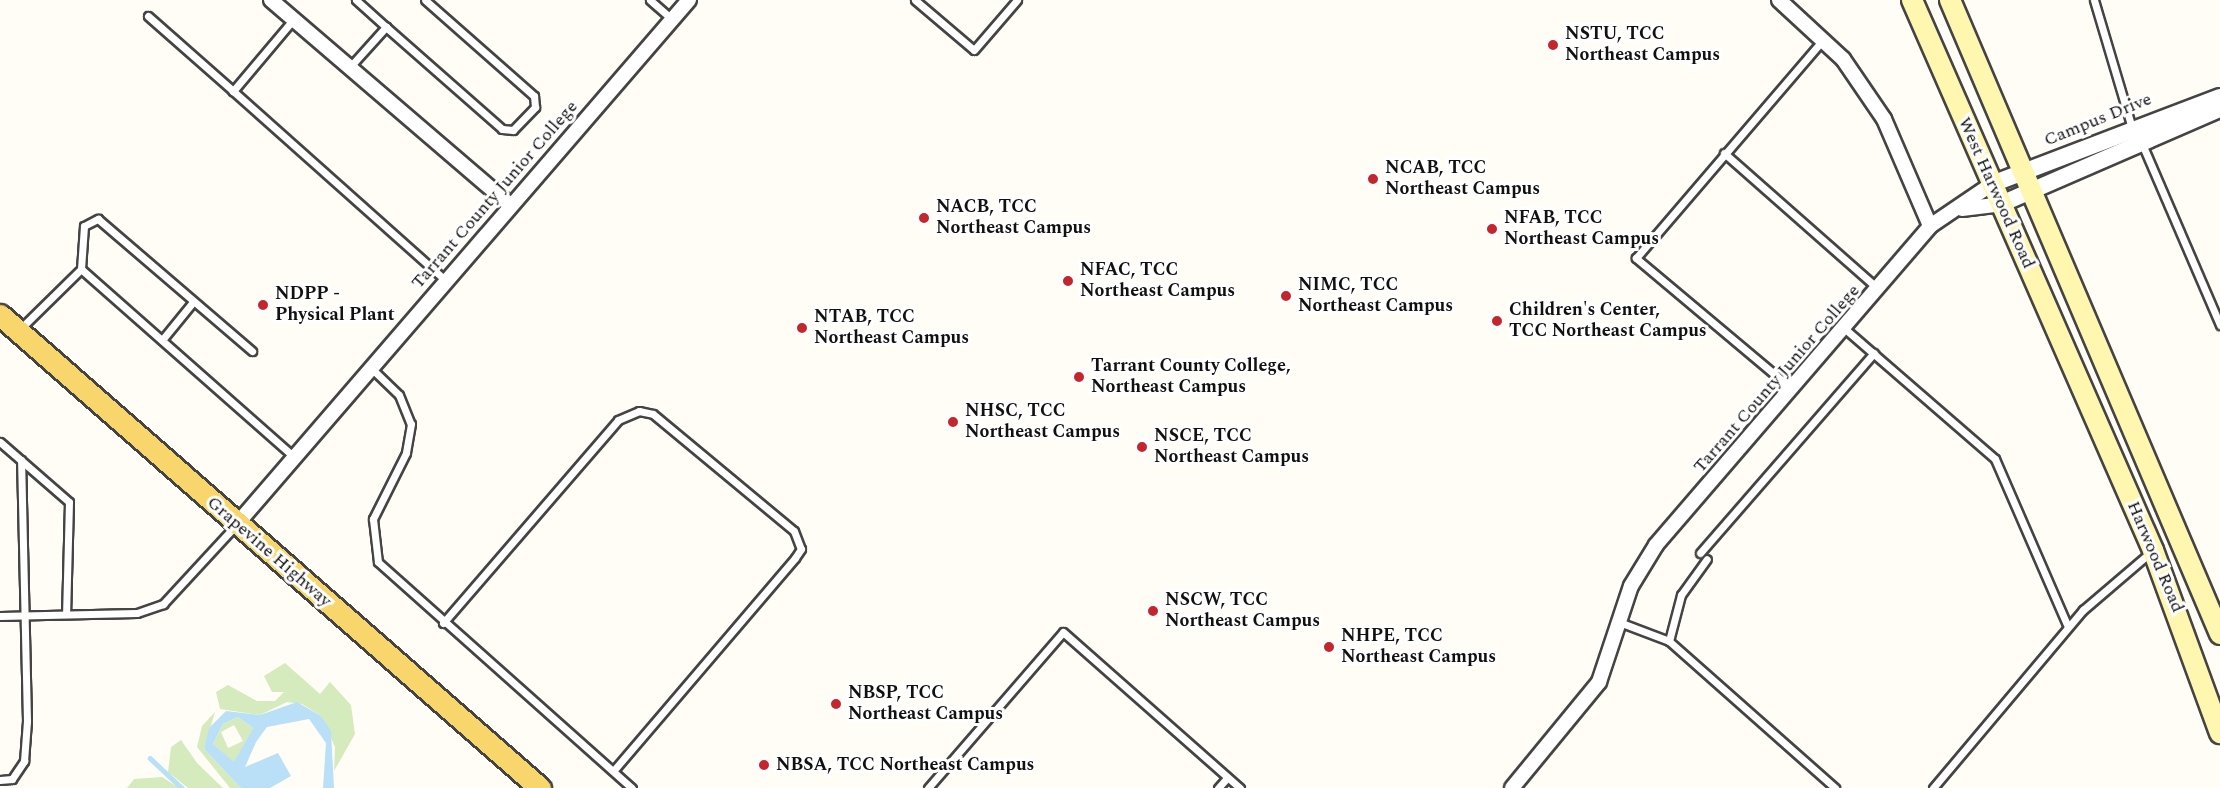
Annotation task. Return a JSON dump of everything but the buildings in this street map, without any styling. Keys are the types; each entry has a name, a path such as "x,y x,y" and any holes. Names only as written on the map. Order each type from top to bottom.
{"main road":[{"name":"West Harwood Road","path":"1912,0 2082,385"},
{"name":"West Harwood Road","path":"1950,0 2117,386"},
{"name":"Grapevine Highway","path":"0,315 540,788"},
{"name":"Harwood Road","path":"2082,385 2153,550 2220,733"},
{"name":"Harwood Road","path":"2117,386 2220,634"}],"street":[{"path":"271,0 292,21 510,205"},
{"name":"Tarrant County Junior College","path":"237,524 445,280 689,0"},
{"path":"1779,0 1824,39 1884,119 1930,226 1960,209 1992,184"},
{"name":"Campus Drive","path":"1992,184 2132,128 2220,96"},
{"path":"1960,209 2001,204 2143,146 2220,109"},
{"name":"Tarrant County Junior College","path":"1512,788 1599,682 1631,586 1656,545 1879,290 1930,226"}],"lane":[{"path":"356,0 502,129 513,130 535,107 534,96 425,0"},
{"path":"650,0 672,19"},
{"path":"915,0 974,50 1017,0"},
{"path":"2094,0 2132,128"},
{"path":"148,16 445,280"},
{"path":"233,91 292,21"},
{"path":"348,69 386,27"},
{"path":"1792,389 1636,258 1824,39"},
{"path":"2143,146 2220,325"},
{"path":"1724,153 1879,290"},
{"path":"18,331 81,269 84,226 98,219 252,351"},
{"path":"81,269 294,457"},
{"path":"162,340 193,302"},
{"path":"1845,329 1995,459 2068,627"},
{"path":"1700,553 1874,353"},
{"path":"370,367 399,395 411,423 406,453 373,519 373,549 386,572 632,788"},
{"path":"443,622 618,420 639,411 654,414 794,531 801,549 795,558 613,771"},
{"path":"0,442 69,502 66,613"},
{"path":"0,780 12,779 24,761 21,460"},
{"path":"0,616 137,613 163,604 237,524"},
{"path":"1933,788 2068,627 2153,550"},
{"path":"1669,641 1681,595 1707,559"},
{"path":"1620,622 1669,641 1835,788"},
{"path":"928,788 1064,632 1240,788"},
{"path":"1218,788 1227,778"}],"green space":[{"path":"285,663 320,694 330,682 351,705 355,734 334,771 335,747 321,716 302,704 287,702 260,715 220,709 216,692 228,685 257,701 275,701 284,692 272,692 264,676"},
{"path":"215,712 204,749 241,788 230,788 197,747 202,726"},
{"path":"238,717 253,728 234,763 213,744 223,724","holes":["234,725 243,741 228,748 221,732"]},
{"path":"181,740 197,763 223,788 188,788 168,772 171,747"},
{"path":"162,777 179,788 127,788 134,779"}],"water":[{"path":"297,702 321,716 331,731 334,788 323,788 326,743 309,719 267,727 256,742 245,767 278,753 291,776 270,788 241,788 204,749 209,728 226,711 260,715","holes":["238,717 253,728 234,762 213,744 223,724"]}],"waterway":[{"path":"150,758 182,788"}],"place":[{"name":"NSTU, TCC Northeast Campus","path":"1553,45"},
{"name":"NCAB, TCC Northeast Campus","path":"1373,179"},
{"name":"NACB, TCC Northeast Campus","path":"924,218"},
{"name":"NFAB, TCC Northeast Campus","path":"1492,229"},
{"name":"NFAC, TCC Northeast Campus","path":"1068,281"},
{"name":"NIMC, TCC Northeast Campus","path":"1286,296"},
{"name":"NDPP - Physical Plant","path":"263,305"},
{"name":"Children's Center, TCC Northeast Campus","path":"1497,321"},
{"name":"NTAB, TCC Northeast Campus","path":"802,328"},
{"name":"Tarrant County College, Northeast Campus","path":"1079,377"},
{"name":"NHSC, TCC Northeast Campus","path":"953,422"},
{"name":"NSCE, TCC Northeast Campus","path":"1142,447"},
{"name":"NSCW, TCC Northeast Campus","path":"1153,611"},
{"name":"NHPE, TCC Northeast Campus","path":"1329,647"},
{"name":"NBSP, TCC Northeast Campus","path":"836,704"},
{"name":"NBSA, TCC Northeast Campus","path":"764,765"}]}
